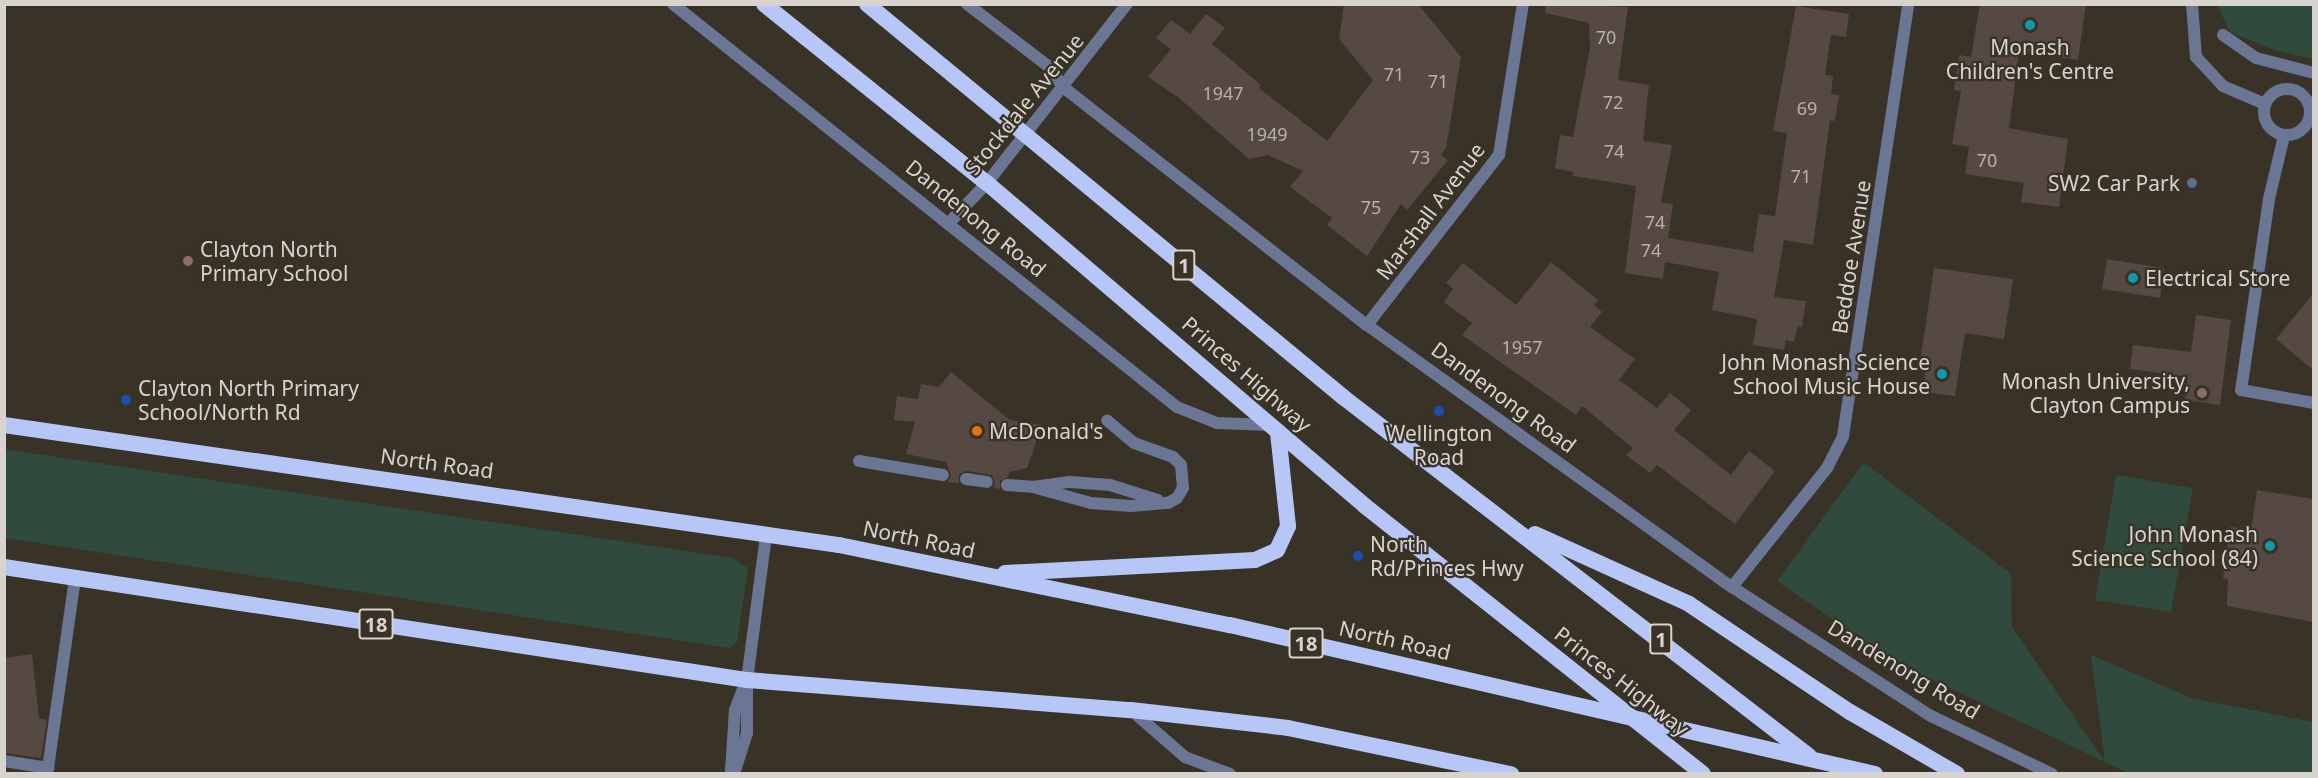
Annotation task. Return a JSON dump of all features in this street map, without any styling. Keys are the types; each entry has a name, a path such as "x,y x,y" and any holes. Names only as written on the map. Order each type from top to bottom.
{"highway":[{"name":"Princes Highway","path":"764,4 987,183 1365,506 1703,774"},
{"name":"Princes Highway","path":"867,4 1026,133 1293,356 1427,462 1507,521"},
{"name":"North Road","path":"4,425 766,535 981,574 1630,716 1813,759"},
{"path":"981,574 1255,560 1276,550 1288,526 1274,428"},
{"path":"1507,521 1689,604 1850,712 1957,774"},
{"name":"1","path":"1507,521 1831,774"},
{"name":"18","path":"4,567 747,681 1131,710 1288,728 1511,774"},
{"name":"18","path":"1813,759 1875,774"}],"street":[{"name":"Dandenong Road","path":"673,4 1177,407 1217,423 1274,428"},
{"name":"Dandenong Road","path":"967,4 1048,66 1063,87 1367,326 1732,587 1931,716 2052,774"},
{"name":"Stockdale Avenue","path":"948,224 987,183 1127,4"},
{"name":"Marshall Avenue","path":"1367,326 1499,155 1523,4"},
{"name":"Beddoe Avenue","path":"1732,587 1827,468 1843,436 1908,4"},
{"path":"2192,4 2196,57 2223,86 2265,104"},
{"path":"2223,35 2256,57 2313,73"},
{"path":"2288,90 2304,97 2311,109 2307,123 2301,131 2284,136 2268,126 2265,104 2273,94 2288,90"},
{"path":"2284,136 2267,210 2241,390 2313,403"},
{"path":"1007,485 1033,487 1091,503 1168,503 1183,488 1181,465 1173,457 1134,443 1107,420"},
{"path":"859,461 943,476"},
{"path":"966,479 987,482"},
{"path":"1033,487 1071,482 1110,485 1168,503"},
{"path":"732,774 749,712 747,681 766,535"},
{"path":"4,761 48,768 75,578"},
{"path":"1131,710 1185,757 1230,774"}],"green space":[{"path":"2217,5 2313,5 2313,59 2274,50 2230,32"},
{"path":"4,449 733,558 748,568 737,642 729,648 5,538"},
{"path":"1864,462 2011,574 2012,627 2105,762 2091,655 2192,698 2313,722 2313,773 2128,773 1893,661 1777,581"},
{"path":"2116,475 2193,488 2171,612 2095,600"}],"building":[{"path":"1344,4 1418,4 1461,57 1446,148 1441,155 1448,160 1407,210 1401,204 1367,256 1327,225 1332,218 1290,187 1303,171 1268,155 1249,159 1179,98 1148,77 1171,49 1156,38 1171,20 1190,34 1206,14 1225,28 1212,44 1261,85 1259,88 1327,141 1373,80 1339,39"},
{"path":"1546,4 1628,7 1618,80 1649,85 1643,141 1672,145 1661,202 1673,204 1668,238 1753,252 1759,214 1775,216 1787,133 1773,131 1796,6 1849,14 1846,37 1831,35 1825,75 1833,76 1831,94 1839,95 1835,121 1830,120 1813,245 1784,240 1774,297 1806,301 1802,327 1798,326 1794,342 1786,340 1784,350 1753,345 1757,319 1712,310 1719,272 1665,262 1663,279 1625,273 1636,186 1573,176 1573,172 1555,168 1560,135 1573,137 1590,47 1589,23 1545,13"},
{"path":"1980,4 2086,4 2078,60 2019,51 2009,128 2068,139 2059,207 2021,202 2024,183 1965,174 1969,147 1952,144 1961,91 1954,90 1959,55 1971,57"},
{"name":"Electrical Store","path":"2107,259 2164,268 2160,298 2102,289"},
{"path":"1551,262 1598,300 1594,305 1602,312 1590,327 1635,359 1619,380 1657,408 1670,393 1691,410 1674,430 1731,475 1749,451 1775,471 1735,524 1657,465 1650,473 1626,455 1633,448 1582,406 1576,415 1462,335 1472,323 1444,302 1453,289 1446,283 1463,263 1516,305"},
{"path":"1934,268 2013,279 2004,339 1965,333 1955,396 1923,392 1927,357 1921,356"},
{"path":"2313,294 2313,370 2276,339"},
{"path":"2196,315 2231,320 2220,405 2185,400 2188,377 2130,369 2133,345 2191,352"},
{"path":"951,372 1010,420 1042,425 1027,468 1009,472 1008,477 1000,481 1000,489 993,488 995,483 992,475 967,471 959,474 959,483 947,482 951,476 946,462 906,454 915,422 894,420 897,396 918,399 921,384 939,387"},
{"name":"John Monash Science School (84)","path":"2257,490 2313,499 2313,622 2227,606 2228,579 2223,578 2230,527 2251,529"},
{"path":"32,654 39,718 47,720 41,758 4,753 4,658"}],"place":[{"name":"Monash Children's Centre","path":"2030,25"},
{"name":"SW2 Car Park","path":"2192,183"},
{"name":"Clayton North Primary School","path":"188,261"},
{"name":"Electrical Store","path":"2133,278"},
{"name":"John Monash Science School Music House","path":"1942,374"},
{"name":"Monash University, Clayton Campus","path":"2202,393"},
{"name":"Clayton North Primary School/North Rd","path":"126,400"},
{"name":"Wellington Road","path":"1439,411"},
{"name":"McDonald's","path":"977,431"},
{"name":"John Monash Science School (84)","path":"2270,546"},
{"name":"North Rd/Princes Hwy","path":"1358,556"}]}
